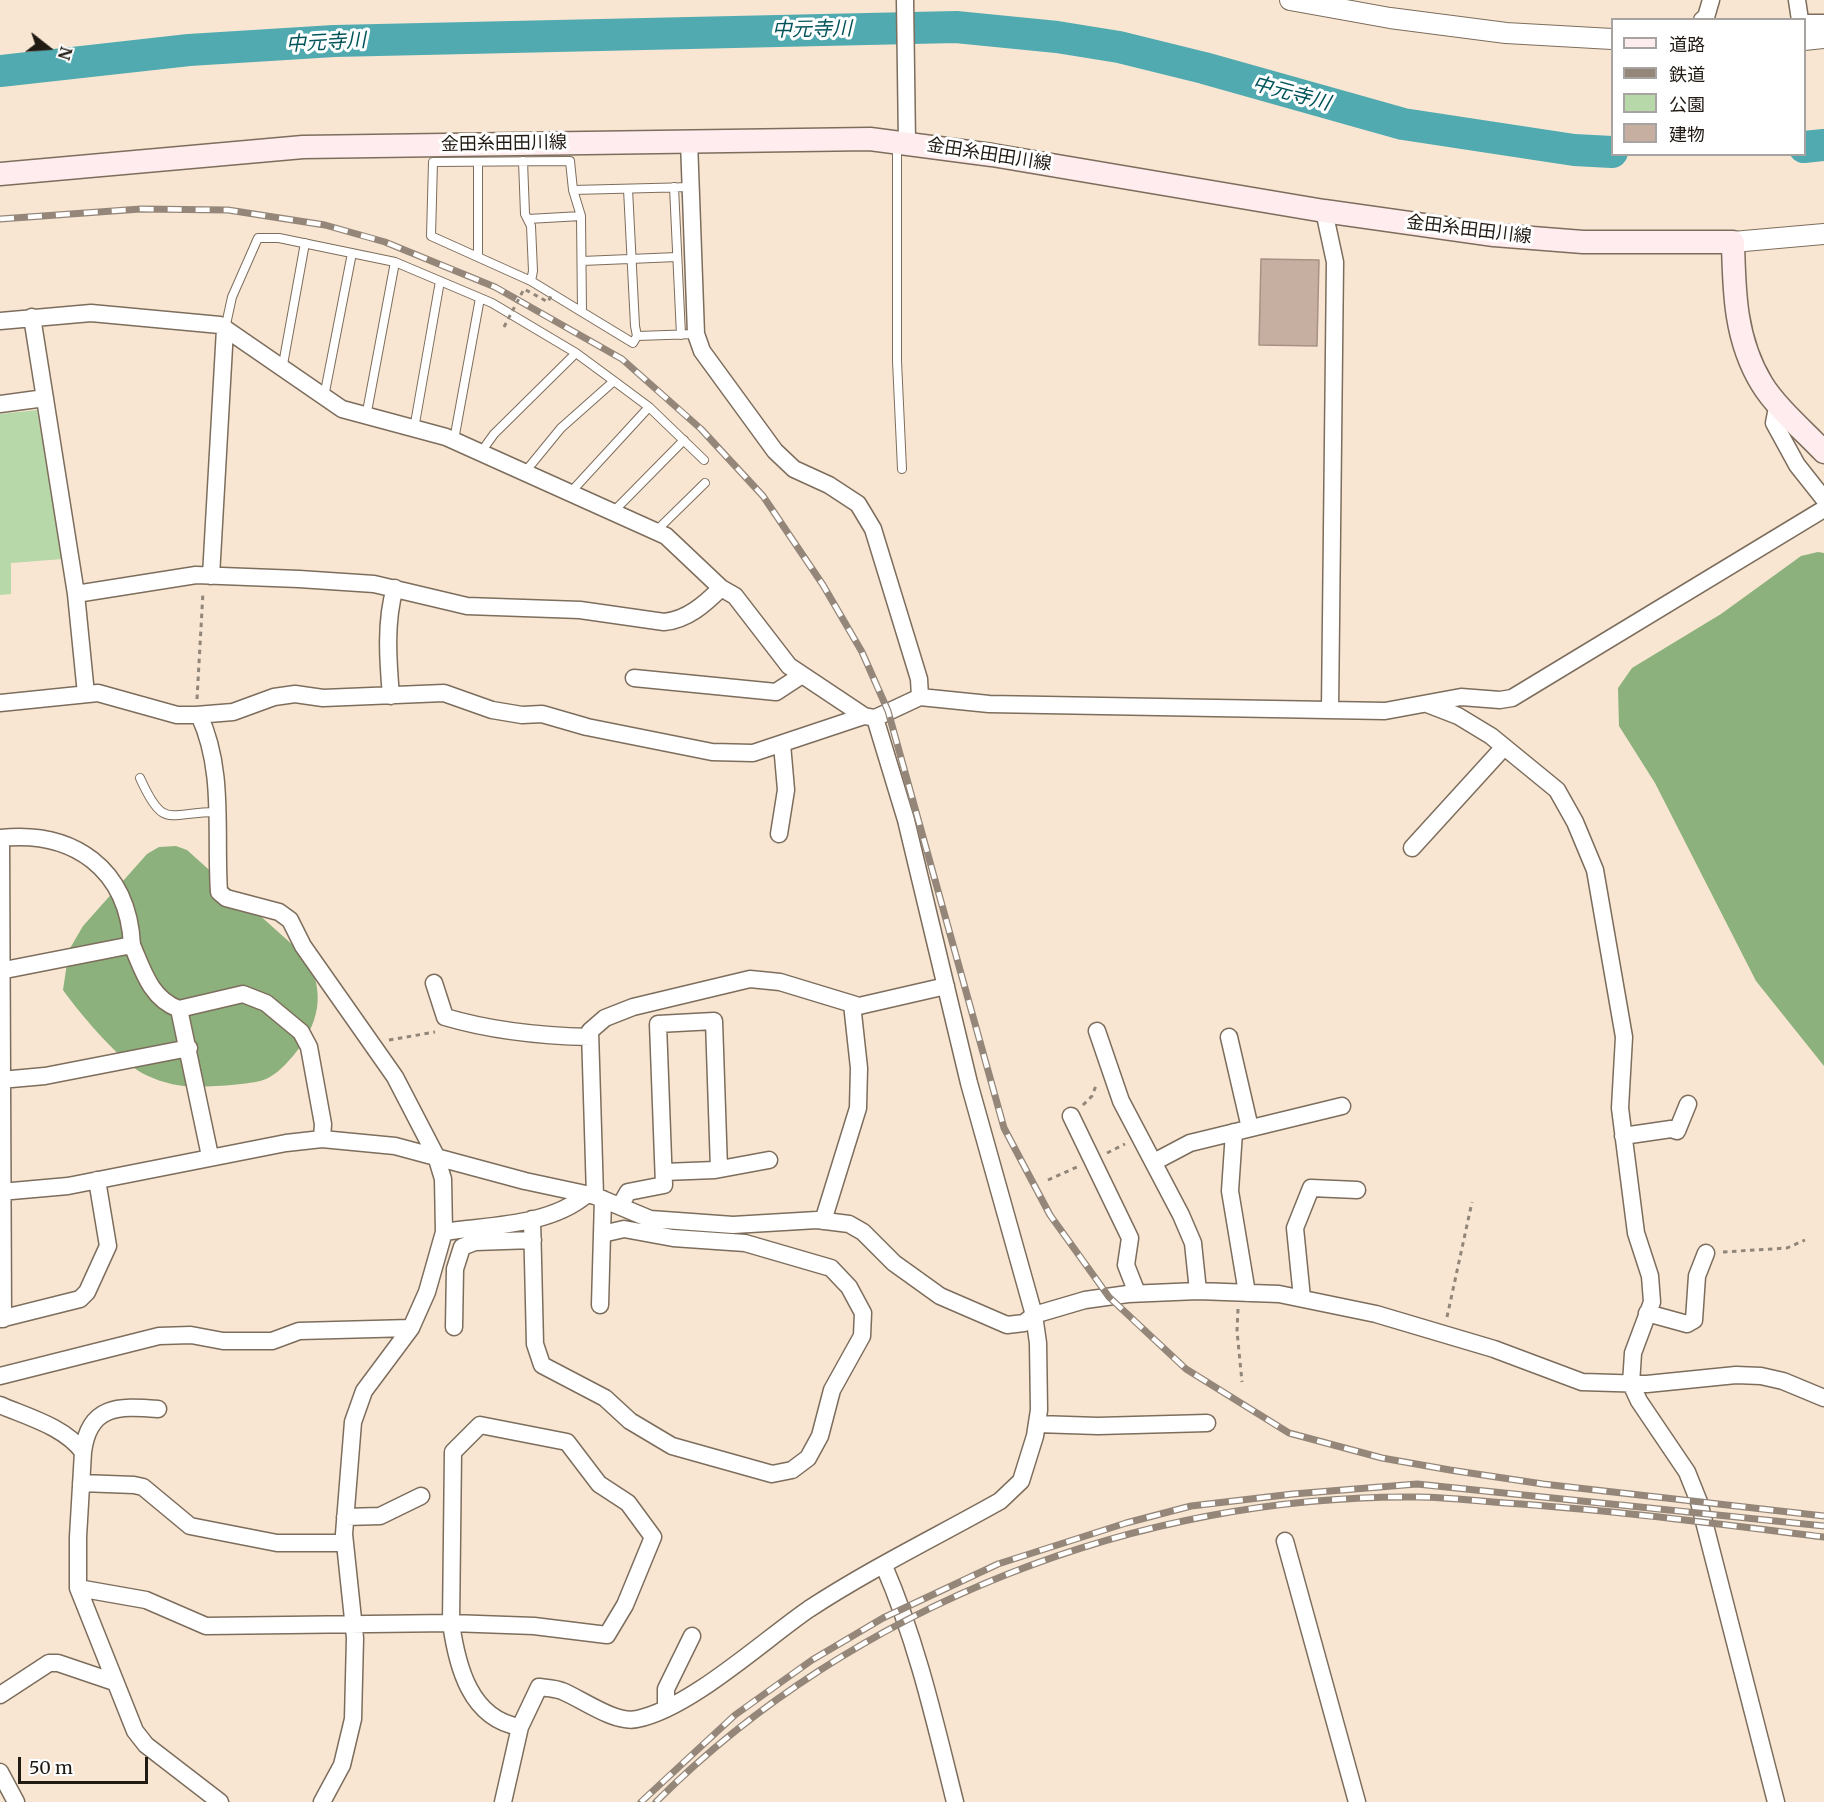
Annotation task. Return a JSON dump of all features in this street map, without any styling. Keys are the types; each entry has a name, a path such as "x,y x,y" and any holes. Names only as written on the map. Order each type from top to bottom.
{"main road":[{"name":"金田糸田田川線","path":"0,174 303,147 904,138 1324,211 1494,235 1583,242 1733,242"},
{"path":"1733,242 1734,302 1743,344 1762,385 1824,452"}],"street":[{"path":"904,138 906,0"},
{"path":"1290,0 1390,18 1506,33 1611,39"},
{"path":"1705,18 1711,0"},
{"path":"1797,0 1800,18"},
{"path":"1806,23 1824,23"},
{"path":"1806,40 1824,38"},
{"path":"689,141 682,187 688,334 775,451 794,469 830,485 858,504 873,529 919,680 920,697"},
{"path":"1324,211 1335,262 1330,710"},
{"path":"1733,242 1824,234"},
{"path":"0,321 91,313 220,325 324,399 342,409 454,440 666,536 721,588 735,596 789,666 870,717 906,820 969,1083 1034,1315 1038,1354 1039,1410 1021,1481 1000,1501 810,1609 726,1671 666,1708 635,1720 598,1711 560,1690 539,1688 520,1727 503,1802"},
{"path":"32,317 76,594 86,694"},
{"path":"208,576 225,329"},
{"path":"0,404 45,398"},
{"path":"1778,402 1774,423 1797,465 1824,499"},
{"path":"0,703 98,693 177,715 197,715 233,712 274,697 295,694 323,698 444,693 492,710 522,715 542,714 587,727 712,752 753,753 870,717 920,697 989,704 1385,711 1461,697 1500,700 1512,698 1824,509"},
{"path":"76,594 208,576 300,579 395,588 467,606 580,610 664,622 677,621 686,616 721,588"},
{"path":"391,696 388,660 392,598 395,588"},
{"path":"634,678 776,692 802,675"},
{"path":"1426,704 1458,716 1504,747 1557,789 1575,822 1595,870 1624,1036 1620,1108 1636,1233 1650,1276 1652,1302 1634,1353 1631,1384 1639,1401 1687,1472 1699,1502 1776,1802"},
{"path":"197,715 205,729 215,769 219,892 226,898 279,912 290,920 303,946 395,1077 436,1156 443,1179 444,1232 427,1292 411,1328 364,1391 354,1422 345,1517 345,1543 353,1623 353,1719 342,1766 322,1802"},
{"path":"779,834 786,790 782,744"},
{"path":"1412,848 1504,747"},
{"path":"97,1180 108,1246 87,1292 80,1299 2,1319 0,838 25,835 45,837 92,858 109,875 122,896 131,929 132,945 153,991 164,1004 179,1009 243,993 266,1003 301,1032 309,1047 323,1124 322,1139"},
{"path":"0,971 132,945"},
{"path":"600,1305 602,1234 594,1197 590,1031 605,1018 633,1007 750,979 780,982 859,1006 946,986"},
{"path":"434,983 446,1017 485,1027 560,1037 590,1038"},
{"path":"823,1221 858,1108 859,1068 852,1004"},
{"path":"179,1009 189,1047 210,1156"},
{"path":"620,1206 628,1192 664,1185 658,1024 714,1021 719,1169"},
{"path":"1097,1031 1121,1101 1154,1162 1193,1243 1198,1291"},
{"path":"1229,1038 1242,1130 1230,1191 1243,1293"},
{"path":"0,1080 45,1076 189,1047"},
{"path":"1623,1136 1671,1129 1677,1131 1688,1104"},
{"path":"1154,1162 1190,1143 1342,1106"},
{"path":"1071,1116 1130,1238 1126,1265 1137,1293"},
{"path":"0,1192 68,1186 210,1156 322,1139 396,1146 594,1197 650,1219 732,1226 823,1221 849,1224 863,1232 894,1263 940,1296 1007,1325 1024,1323 1034,1315 1085,1300 1137,1293 1198,1291 1302,1298 1376,1314 1494,1349 1582,1382 1631,1384 1736,1375 1761,1376 1824,1398"},
{"path":"664,1172 719,1169 768,1160"},
{"path":"1302,1298 1295,1228 1311,1188 1357,1190"},
{"path":"444,1232 532,1219 570,1208 594,1197"},
{"path":"532,1219 536,1344 542,1365 605,1398 630,1421 672,1446 772,1474 792,1470 808,1458 820,1436 832,1390 862,1336 863,1313 843,1281 831,1268 745,1243 673,1238 624,1230 602,1234"},
{"path":"454,1327 455,1269 462,1247 475,1242 533,1240"},
{"path":"1647,1313 1687,1324 1694,1320 1697,1276 1706,1253"},
{"path":"0,1376 159,1336 191,1335 223,1341 272,1341 299,1331 411,1328"},
{"path":"0,1405 49,1425 77,1444 83,1452"},
{"path":"158,1409 118,1408 97,1417 85,1439 81,1483 78,1588 135,1731 146,1745 220,1802"},
{"path":"1037,1424 1098,1426 1207,1423"},
{"path":"78,1588 146,1600 206,1626 451,1623 534,1626 607,1635 625,1605 653,1537 628,1503 598,1484 567,1442 480,1425 453,1452 451,1623 457,1662 482,1710 505,1725 520,1727"},
{"path":"81,1483 143,1487 190,1526 277,1544 345,1543"},
{"path":"345,1517 380,1515 421,1496"},
{"path":"1285,1541 1357,1802"},
{"path":"884,1566 905,1615 919,1659 955,1802"},
{"path":"666,1708 666,1689 692,1635"},
{"path":"0,1695 49,1664 58,1663 114,1682"},
{"path":"0,1772 16,1802"}],"lane":[{"path":"902,469 897,361 904,138"},
{"path":"523,161 528,219 531,225 533,271 531,281"},
{"path":"582,312 581,216 573,190 570,161 432,162 431,236 531,281 552,294 633,343 637,336 628,189"},
{"path":"478,162 478,257"},
{"path":"573,190 682,187 677,257 688,334 637,336"},
{"path":"528,219 581,216"},
{"path":"225,329 232,297 258,238 279,238 395,262 480,298 576,352 649,407 704,460"},
{"path":"282,370 305,243"},
{"path":"324,399 352,253"},
{"path":"582,261 677,257"},
{"path":"366,417 395,262"},
{"path":"414,429 440,281"},
{"path":"454,440 480,298"},
{"path":"481,452 494,434 576,352"},
{"path":"525,472 561,428 614,381"},
{"path":"570,493 649,407"},
{"path":"613,512 684,440"},
{"path":"656,531 705,483"},
{"path":"140,778 150,800 161,814 170,817 216,812"}],"path":[{"path":"504,327 524,289 548,302 552,294"},
{"path":"197,715 208,576"},
{"path":"372,1043 449,1029 457,1020"},
{"path":"1071,1116 1092,1096 1097,1083 1112,1076"},
{"path":"1048,1180 1140,1136"},
{"path":"1443,1334 1472,1202"},
{"path":"1706,1253 1787,1248 1805,1240"},
{"path":"1242,1382 1237,1331 1243,1293"}],"green space":[{"path":"37,410 63,559 11,563 11,594 0,595 0,414"},
{"path":"1824,553 1824,1066 1756,981 1655,783 1619,726 1618,688 1632,668 1721,614 1801,556"},
{"path":"176,846 187,850 305,956 312,969 318,995 317,1008 309,1032 284,1066 266,1079 238,1084 191,1087 147,1076 137,1070 108,1043 63,990 69,950 83,926 147,854 159,847"}],"building":[{"path":"1261,259 1319,260 1317,346 1259,345"}],"waterway":[{"name":"中元寺川","path":"0,71 189,50 334,41 956,27 1057,37 1119,47 1204,68 1403,124 1574,150 1611,152"},
{"name":"中元寺川","path":"1806,147 1824,145"}],"railway":[{"path":"0,219 141,209 228,210 325,225 385,242 495,287 622,359 701,429 763,496 823,585 862,652 888,711 1004,1128 1050,1215 1109,1297 1186,1369 1289,1433 1382,1458 1543,1484 1824,1516"},
{"path":"641,1802 735,1715 812,1660 883,1618 998,1564 1126,1523 1191,1506 1293,1494 1417,1484 1824,1526"},
{"path":"656,1802 734,1732 819,1671 910,1618 1007,1574 1107,1540 1209,1516 1314,1501 1429,1497 1625,1513 1824,1537"}]}
